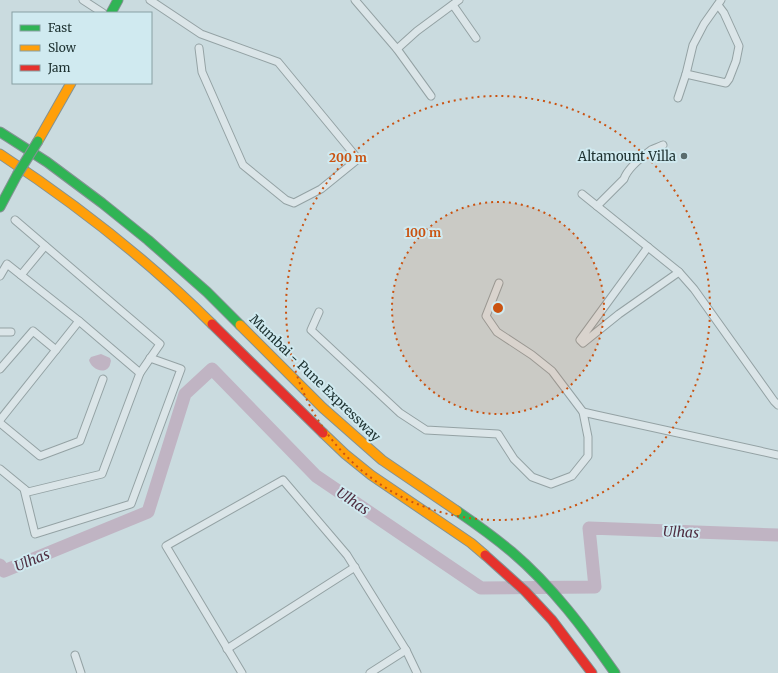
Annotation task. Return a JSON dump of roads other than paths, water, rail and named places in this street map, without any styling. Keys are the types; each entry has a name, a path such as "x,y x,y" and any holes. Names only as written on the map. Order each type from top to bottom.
{"main road":[{"path":"112,12 118,0"},
{"path":"0,206 70,84"},
{"name":"Mumbai - Pune Expressway","path":"0,132 47,162 148,240 207,292 323,408 382,460 482,528 512,552 566,607 615,673"},
{"path":"0,154 36,178 135,254 194,306 310,422 345,454 371,475 470,543 502,570 525,591 552,620 592,673"}],"street":[{"path":"83,0 101,12"},
{"path":"150,0 201,34 278,62 358,159 321,189 294,203 286,200 243,165 202,72 199,48"},
{"path":"355,0 397,49 431,96"},
{"path":"397,49 417,31 456,2 476,38"},
{"path":"686,74 726,83 729,79 736,61 739,46 720,2"},
{"path":"678,98 693,45 704,24 720,2"},
{"path":"597,206 624,179 626,174 640,159 652,150 663,145"},
{"path":"582,194 679,272 694,289 778,405"},
{"path":"0,468 28,492 102,474 140,373 160,344 14,220"},
{"path":"21,275 45,246"},
{"path":"648,247 580,340 583,342 619,314 679,272"},
{"path":"0,276 7,264 79,321 140,373"},
{"path":"319,312 311,330 400,413 426,430 498,434 514,458 532,477 551,484 572,476 588,456 588,437 582,412 552,371 532,355 496,332 486,316 499,283"},
{"path":"79,321 0,421 40,456 80,441 103,379"},
{"path":"0,369 33,331 56,350"},
{"path":"0,332 11,332"},
{"path":"24,489 35,534 131,504 181,369 150,358"},
{"path":"582,412 778,455"},
{"path":"242,673 166,546 283,480 347,555 406,650 417,673"},
{"path":"227,649 355,567"},
{"path":"370,673 406,650"},
{"path":"75,654 81,673"}],"waterway":[{"name":"Ulhas","path":"0,565 4,571 148,512 185,394 212,369 316,476 481,588 595,587 589,528 778,535"}],"place":[{"name":"Altamount Villa","path":"684,156"}]}
